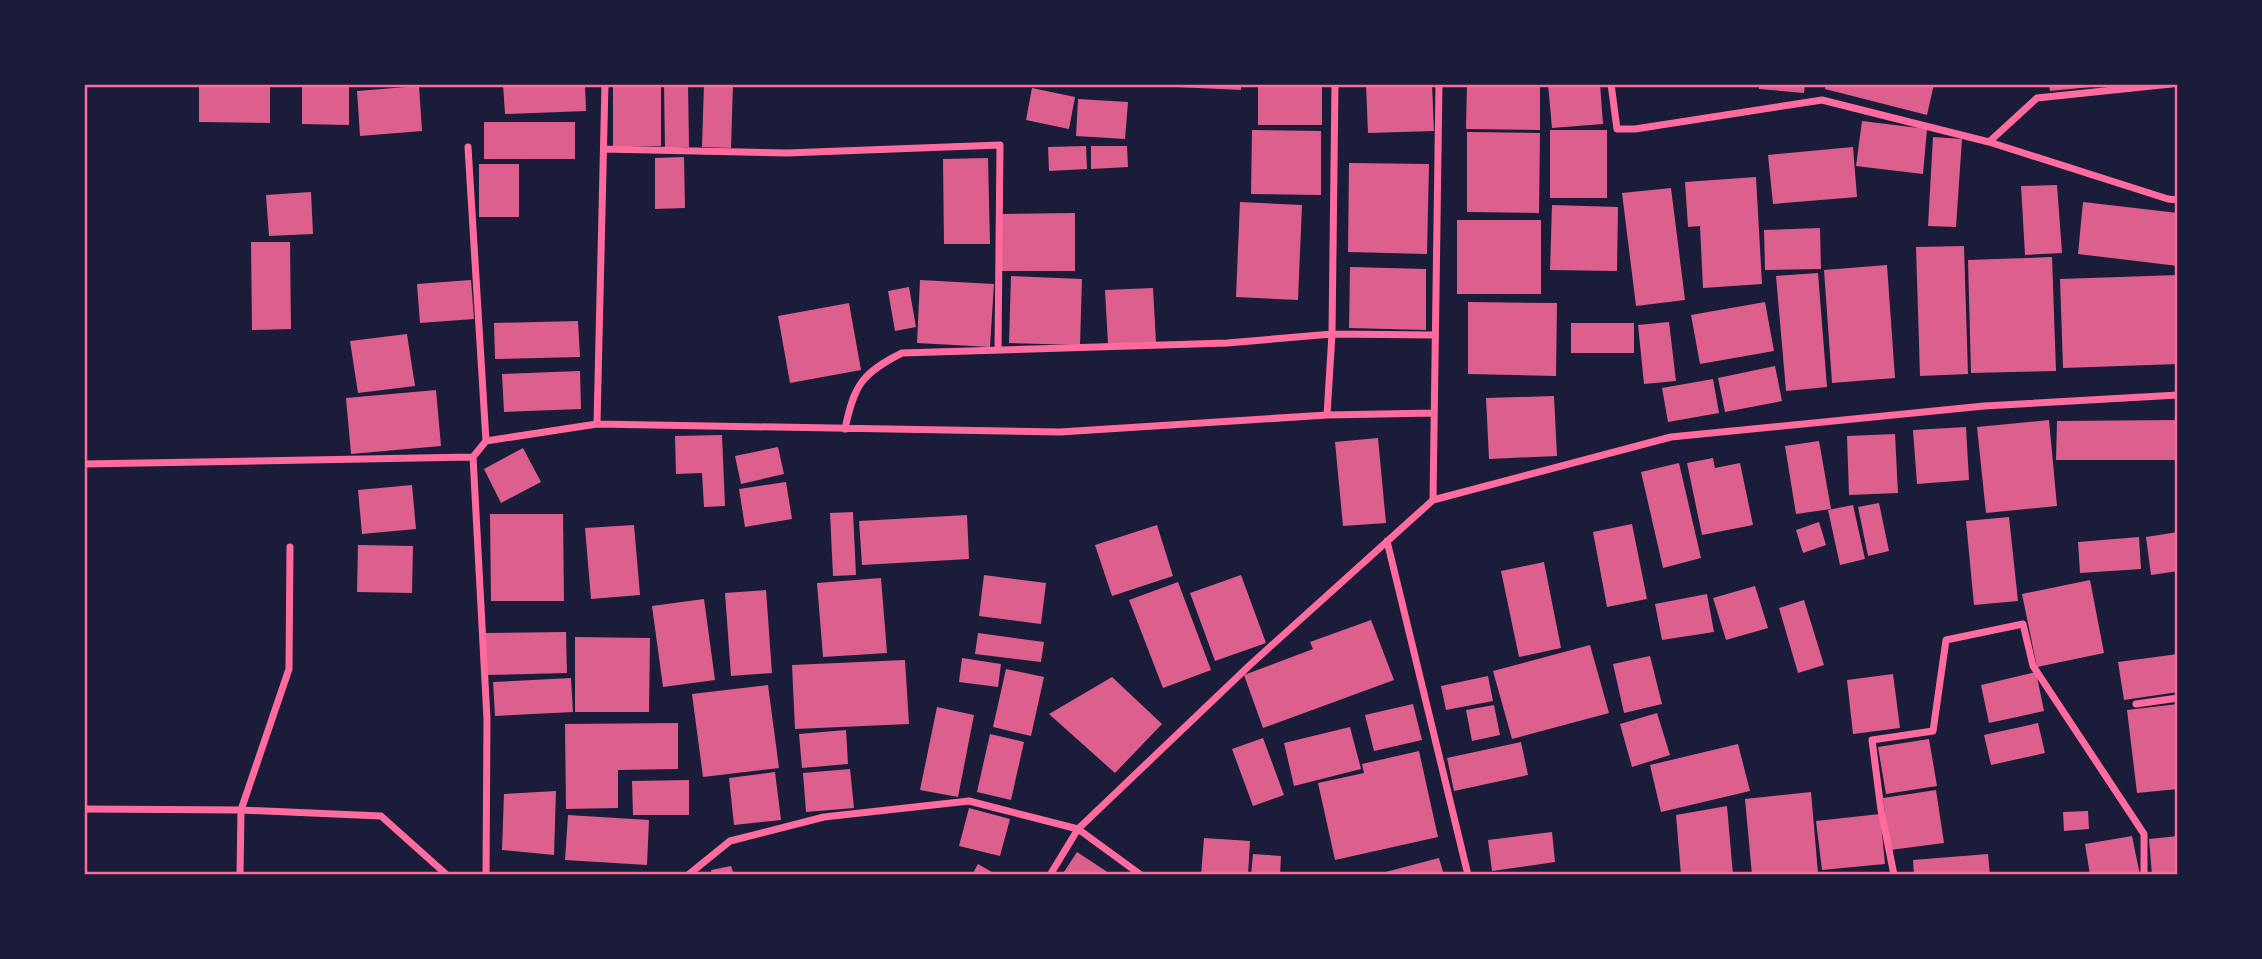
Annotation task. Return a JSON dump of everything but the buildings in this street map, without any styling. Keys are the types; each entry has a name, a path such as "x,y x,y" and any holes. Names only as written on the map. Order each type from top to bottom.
{"street":[{"path":"597,424 606,84"},
{"path":"1327,415 1332,334 1335,84"},
{"path":"1433,500 1439,84"},
{"path":"1611,84 1617,129 1635,130 1822,100 1989,142 2178,200"},
{"path":"1989,142 2037,98 2171,84"},
{"path":"604,149 787,153 1000,145 998,350"},
{"path":"468,148 486,440 473,457 487,719 486,875"},
{"path":"845,429 852,398 874,367 902,353 1227,344 1332,334 1435,335"},
{"path":"1051,875 1078,830 1251,664 1433,500 1671,437 1984,406 2178,395"},
{"path":"486,440 597,424 1060,432 1327,415 1434,413"},
{"path":"84,464 473,457"},
{"path":"1387,541 1468,875"},
{"path":"240,875 240,810 289,669 290,547"},
{"path":"1894,875 1881,810 1872,740 1933,731 1946,640 2023,624 2033,666 2144,834 2144,875"},
{"path":"2136,704 2178,698"},
{"path":"688,875 730,841 824,817 969,801 1078,830 1141,875"},
{"path":"84,808 240,810 381,816 447,875"}]}
